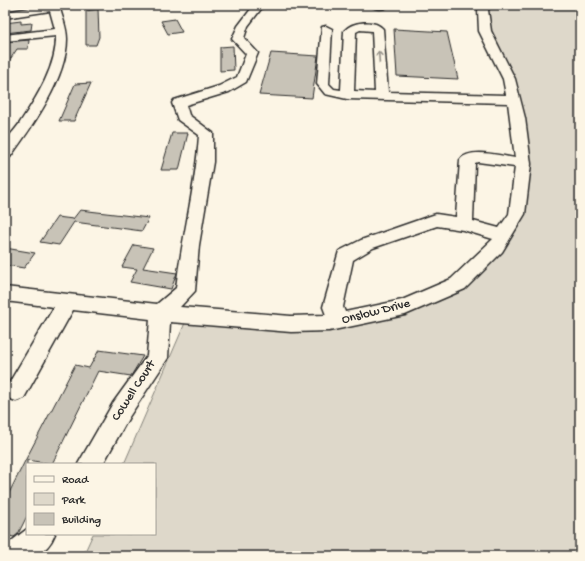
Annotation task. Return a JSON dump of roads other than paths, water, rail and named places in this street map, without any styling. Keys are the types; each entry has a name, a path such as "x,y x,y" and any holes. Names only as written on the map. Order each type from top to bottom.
{"street":[{"path":"5,15 54,6 68,5"},
{"path":"161,313 185,291 190,246 205,162 206,133 183,117 179,103 224,89 242,79 252,53 238,38 243,26 259,5"},
{"name":"Onslow Drive","path":"5,294 161,313 291,324 338,321 405,307 458,284 496,248 517,214 523,164 514,99 509,79 485,31 483,10 487,5"},
{"path":"5,154 48,88 61,43 54,6"},
{"path":"347,95 350,31 353,28 368,27 377,29 382,96"},
{"path":"326,29 323,84 325,90 330,92 347,95 514,99"},
{"path":"5,38 60,32"},
{"path":"464,224 468,160 477,157 523,164"},
{"path":"338,321 333,307 345,256 367,244 436,220 464,224 504,236"},
{"path":"16,391 67,302"},
{"name":"Cowell Court","path":"91,463 121,410 157,358 161,313"},
{"path":"14,556 41,535"}]}
